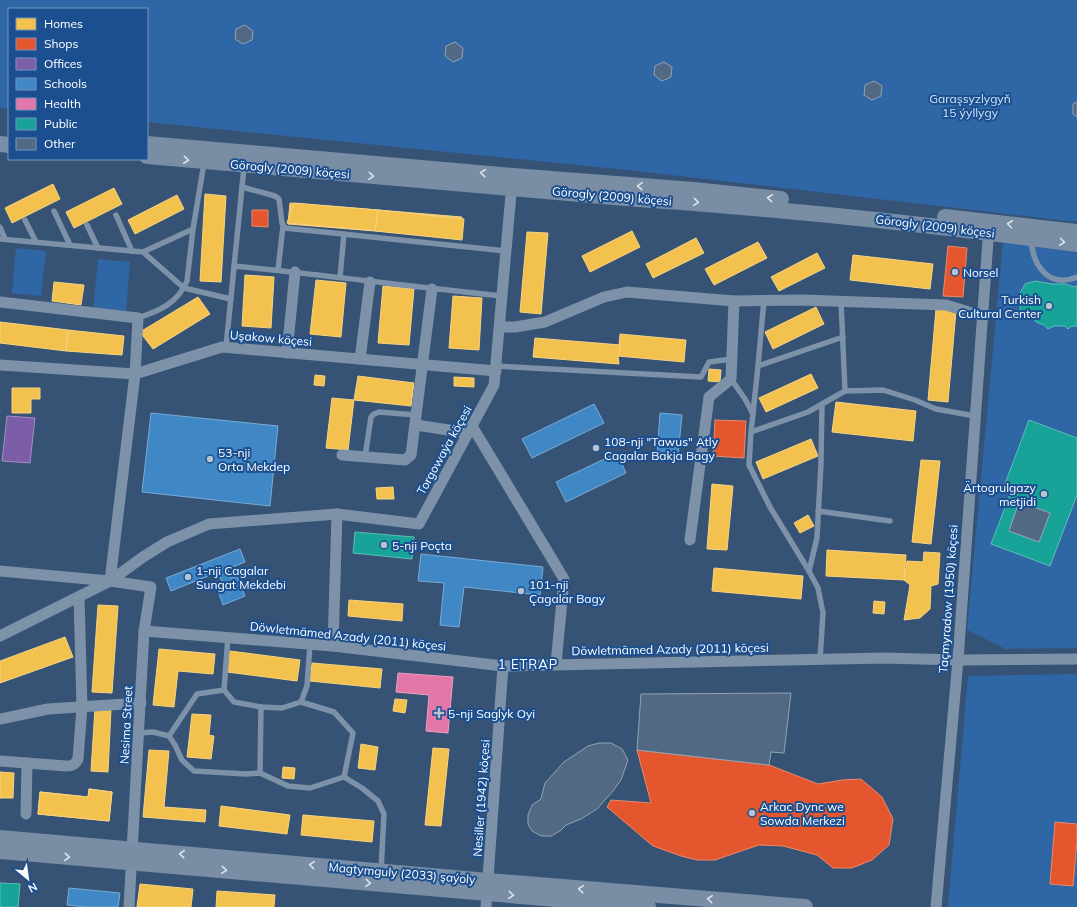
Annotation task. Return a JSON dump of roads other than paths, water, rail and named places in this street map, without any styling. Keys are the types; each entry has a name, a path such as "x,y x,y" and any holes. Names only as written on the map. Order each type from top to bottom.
{"main road":[{"name":"Görogly (2009) köçesi","path":"148,144 204,155 512,182 693,202 874,219 1077,232"},
{"name":"Görogly (2009) köçesi","path":"148,156 204,155"},
{"name":"Görogly (2009) köçesi","path":"989,227 1031,238 1077,244"},
{"name":"Magtymguly (2033) şaýoly","path":"0,838 132,856 568,904 648,907"},
{"name":"Magtymguly (2033) şaýoly","path":"0,851 132,856 381,872 487,894 805,907"}],"street":[{"name":"Torgowaýa köçesi","path":"337,514 418,524 494,385 512,182"},
{"name":"Taçmyradow (1950) köçesi","path":"936,907 958,660 989,227"},
{"path":"287,352 295,272"},
{"path":"360,359 370,282"},
{"path":"342,455 405,460 411,455 432,289"},
{"path":"500,327 515,327 545,322 604,296 627,292 734,301 841,301 946,305 982,316"},
{"path":"690,540 709,397 731,379 734,301"},
{"path":"0,302 138,318 135,374 110,581"},
{"name":"Uşakow köçesi","path":"0,365 135,374 222,346 423,365 496,369"},
{"path":"416,420 470,430 564,579 556,664"},
{"path":"0,636 110,581 142,557 167,542 209,524 337,514 333,646"},
{"path":"0,571 110,581"},
{"name":"Nesima Street","path":"110,581 151,587 144,631 129,907"},
{"path":"0,761 72,766 78,759 82,707 78,597"},
{"name":"Döwletmämed Azady (2011) köçesi","path":"144,631 333,646 503,666 885,658 958,660 1077,659"},
{"name":"Nesiller (1942) köçesi","path":"487,894 503,666"},
{"path":"0,719 48,709 141,703"},
{"path":"26,814 27,763"}],"lane":[{"path":"138,318 155,312 175,300 184,288 187,281 204,155"},
{"path":"226,347 245,159"},
{"path":"242,188 275,196 279,199 283,226 278,270"},
{"path":"54,211 70,245"},
{"path":"116,215 132,251"},
{"path":"25,220 36,242"},
{"path":"87,225 98,248"},
{"path":"283,226 285,228 506,251"},
{"path":"0,228 2,239 143,252 193,229"},
{"path":"340,277 344,234"},
{"path":"1031,238 1034,256 1041,270 1047,275 1061,280 1077,277"},
{"path":"143,252 184,288 231,299"},
{"path":"234,266 502,296"},
{"path":"764,300 749,465 770,507 818,588 823,613 820,659"},
{"path":"841,301 845,391"},
{"path":"758,366 843,337"},
{"path":"496,369 701,377 709,362 732,360"},
{"path":"731,379 745,399 753,414"},
{"path":"751,432 808,412 845,391 883,390 915,400 936,409 975,416"},
{"path":"809,571 817,538 822,404"},
{"path":"365,457 371,417 374,414 379,412 416,420"},
{"path":"818,511 890,521"},
{"path":"228,637 224,690 234,702 261,707 282,708 301,702 334,712 353,734 344,777"},
{"path":"301,702 307,686 310,644"},
{"path":"168,736 197,694 224,690"},
{"path":"260,773 261,707"},
{"path":"139,733 153,732 168,736 175,745 182,760 194,770 246,774 260,773 288,786 310,788 344,777 362,788 378,801 384,814 381,872"}],"place":[{"name":"Norsel","path":"955,272"},
{"name":"Turkish Cultural Center","path":"1049,306"},
{"name":"108-nji \"Tawus\" Atly Cagalar Bakja Bagy","path":"596,448"},
{"name":"53-nji Orta Mekdep","path":"210,459"},
{"name":"Ärtogrulgazy metjidi","path":"1044,494"},
{"name":"5-nji Poçta","path":"384,545"},
{"name":"1-nji Cagalar Sungat Mekdebi","path":"188,577"},
{"name":"101-nji Çagalar Bagy","path":"521,591"},
{"name":"5-nji Saglyk Oyi","path":"439,713"},
{"name":"Arkac Dync we Sowda Merkezi","path":"752,813"}],"district":[{"name":"1 ETRAP","path":"528,664"}],"park label":[{"name":"Garaşsyzlygyň 15 ýyllygy","path":"970,105"}]}
